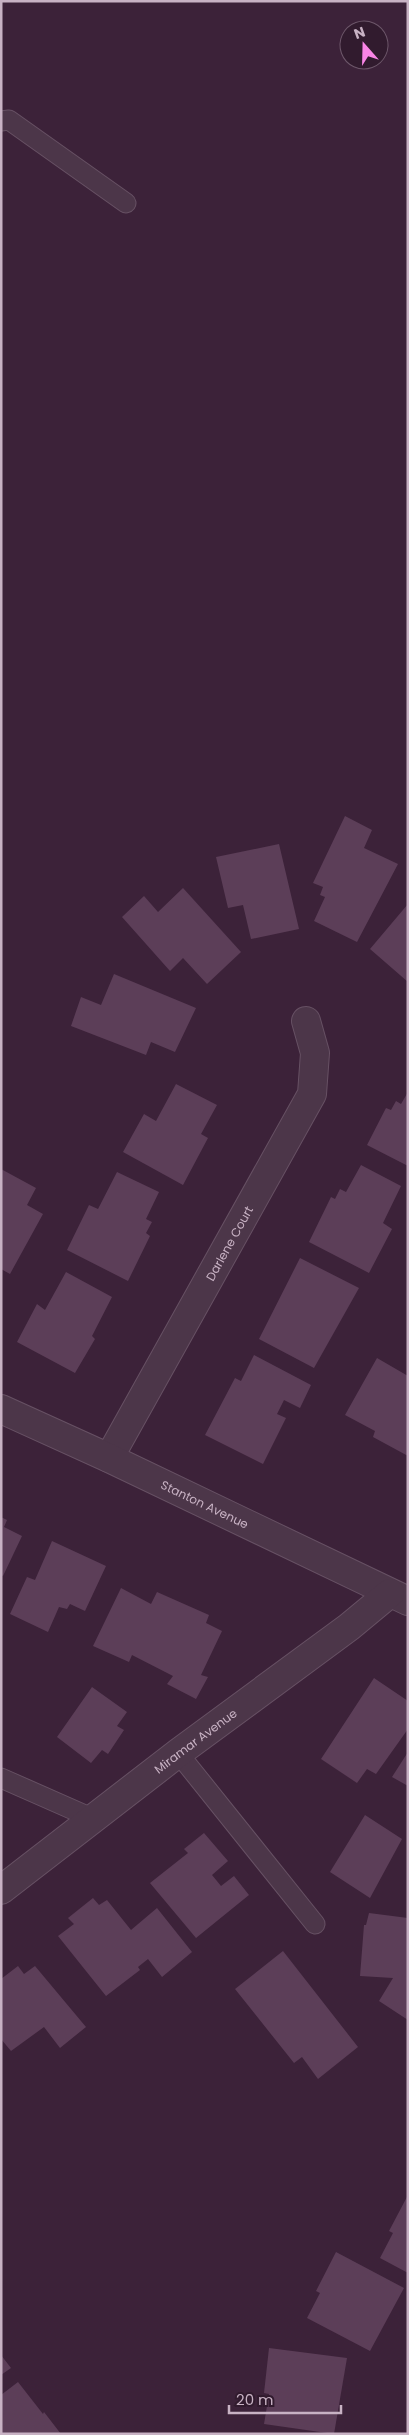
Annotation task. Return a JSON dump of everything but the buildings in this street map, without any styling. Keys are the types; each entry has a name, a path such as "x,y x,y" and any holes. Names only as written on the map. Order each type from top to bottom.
{"street":[{"name":"Darlene Court","path":"109,1458 312,1094 315,1054 306,1021"},
{"name":"Stanton Avenue","path":"1,1409 109,1458 399,1597"},
{"name":"Miramar Avenue","path":"1,1890 178,1753 349,1627 399,1597"}],"lane":[{"path":"1,121 9,120 126,203"},
{"path":"178,1753 315,1924"},
{"path":"1,1778 94,1819"}]}
